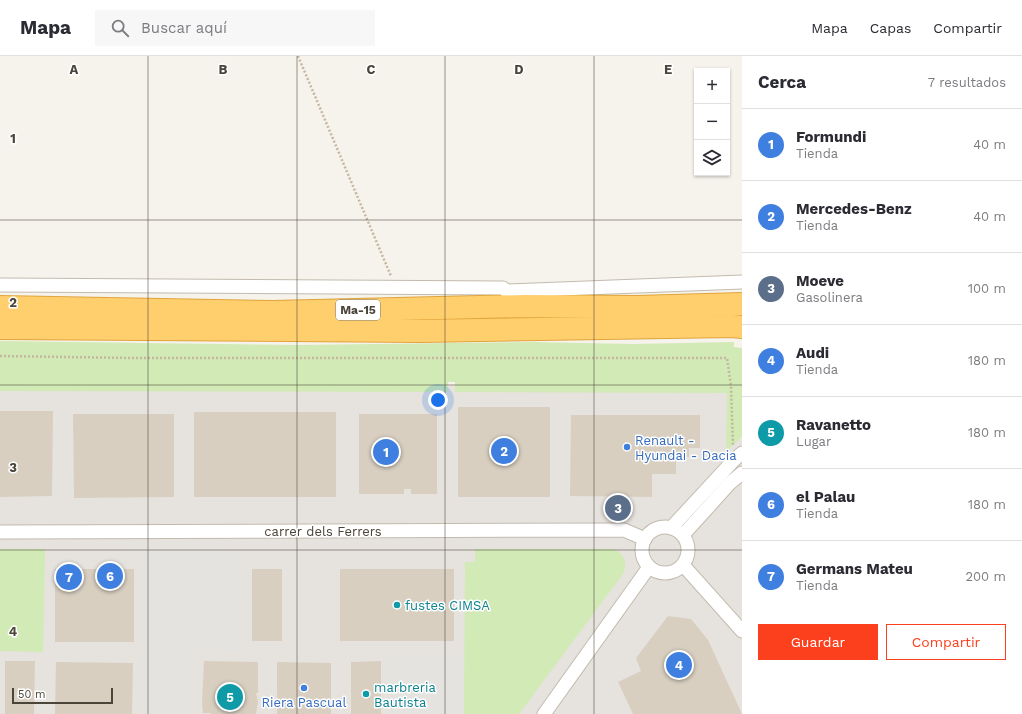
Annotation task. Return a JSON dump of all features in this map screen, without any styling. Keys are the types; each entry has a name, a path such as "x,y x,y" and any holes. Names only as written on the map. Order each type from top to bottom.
{"highway":[{"name":"Ma-15","path":"715,305 742,298"},
{"name":"Ma-15","path":"0,307 273,312 526,306 636,307 742,304"},
{"name":"Ma-15","path":"705,327 724,335 742,339"},
{"name":"Ma-15","path":"0,328 421,331 742,327"}],"street":[{"path":"507,291 742,282"},
{"path":"0,285 503,288 526,306"},
{"path":"671,528 737,458"},
{"path":"683,535 730,483 742,473"},
{"path":"664,527 671,528 683,535 687,542 687,558 678,570 663,574 656,572 649,567 642,554 642,546 650,533 656,529 664,527"},
{"name":"carrer dels Ferrers","path":"0,532 624,530 645,539"},
{"path":"683,565 742,630"},
{"path":"544,714 649,567"}],"path":[{"path":"298,56 396,287"},
{"path":"0,356 147,358 728,358 737,458"}],"shaded area":[{"path":"0,384 732,387 737,429 742,440 742,714 0,714"},
{"path":"141,549 241,552 240,652 190,650 192,714 142,714"},
{"path":"389,653 462,653 462,714 389,714"}],"green space":[{"path":"0,341 300,345 531,342 633,344 734,342 734,347 742,348 742,437 726,451 727,393 455,392 455,382 448,382 448,392 0,391"},
{"path":"0,549 45,549 43,652 0,651"},
{"path":"475,549 613,549 620,553 625,562 623,574 519,714 464,714 465,562 475,562"}],"building":[{"path":"458,407 550,407 550,497 458,497"},
{"path":"0,411 53,411 52,496 0,497"},
{"path":"194,412 336,412 336,497 194,497"},
{"path":"73,414 174,414 174,497 74,498"},
{"path":"359,414 437,414 437,494 411,494 411,489 404,489 404,494 359,494"},
{"name":"Renault - Hyundai - Dacia","path":"571,415 700,415 700,448 689,448 689,457 676,457 676,474 652,474 652,497 570,496"},
{"path":"614,499 628,500 628,514 614,514"},
{"path":"55,569 134,569 134,642 55,642"},
{"path":"252,569 282,569 282,641 252,641"},
{"name":"fustes CIMSA","path":"340,569 454,569 454,641 340,641"},
{"path":"668,616 691,619 708,640 742,714 633,714 618,682 641,671 636,658"},
{"path":"5,661 35,661 34,714 5,714"},
{"path":"204,661 258,662 258,693 256,693 258,702 256,714 203,713"},
{"name":"marbreria Bautista","path":"381,661 381,714 351,714 351,662"},
{"path":"56,662 133,663 132,714 55,714"},
{"name":"Riera Pascual","path":"277,662 331,663 331,714 277,714"}],"place":[{"name":"Renault - Hyundai - Dacia","path":"627,447"},
{"name":"Mercedes-Benz","path":"504,451"},
{"name":"Formundi","path":"386,452"},
{"name":"Moeve","path":"618,508"},
{"name":"el Palau","path":"110,576"},
{"name":"Germans Mateu","path":"69,577"},
{"name":"fustes CIMSA","path":"397,605"},
{"name":"Audi","path":"679,665"},
{"name":"Riera Pascual","path":"304,688"},
{"name":"marbreria Bautista","path":"366,694"},
{"name":"Ravanetto","path":"230,697"}]}
